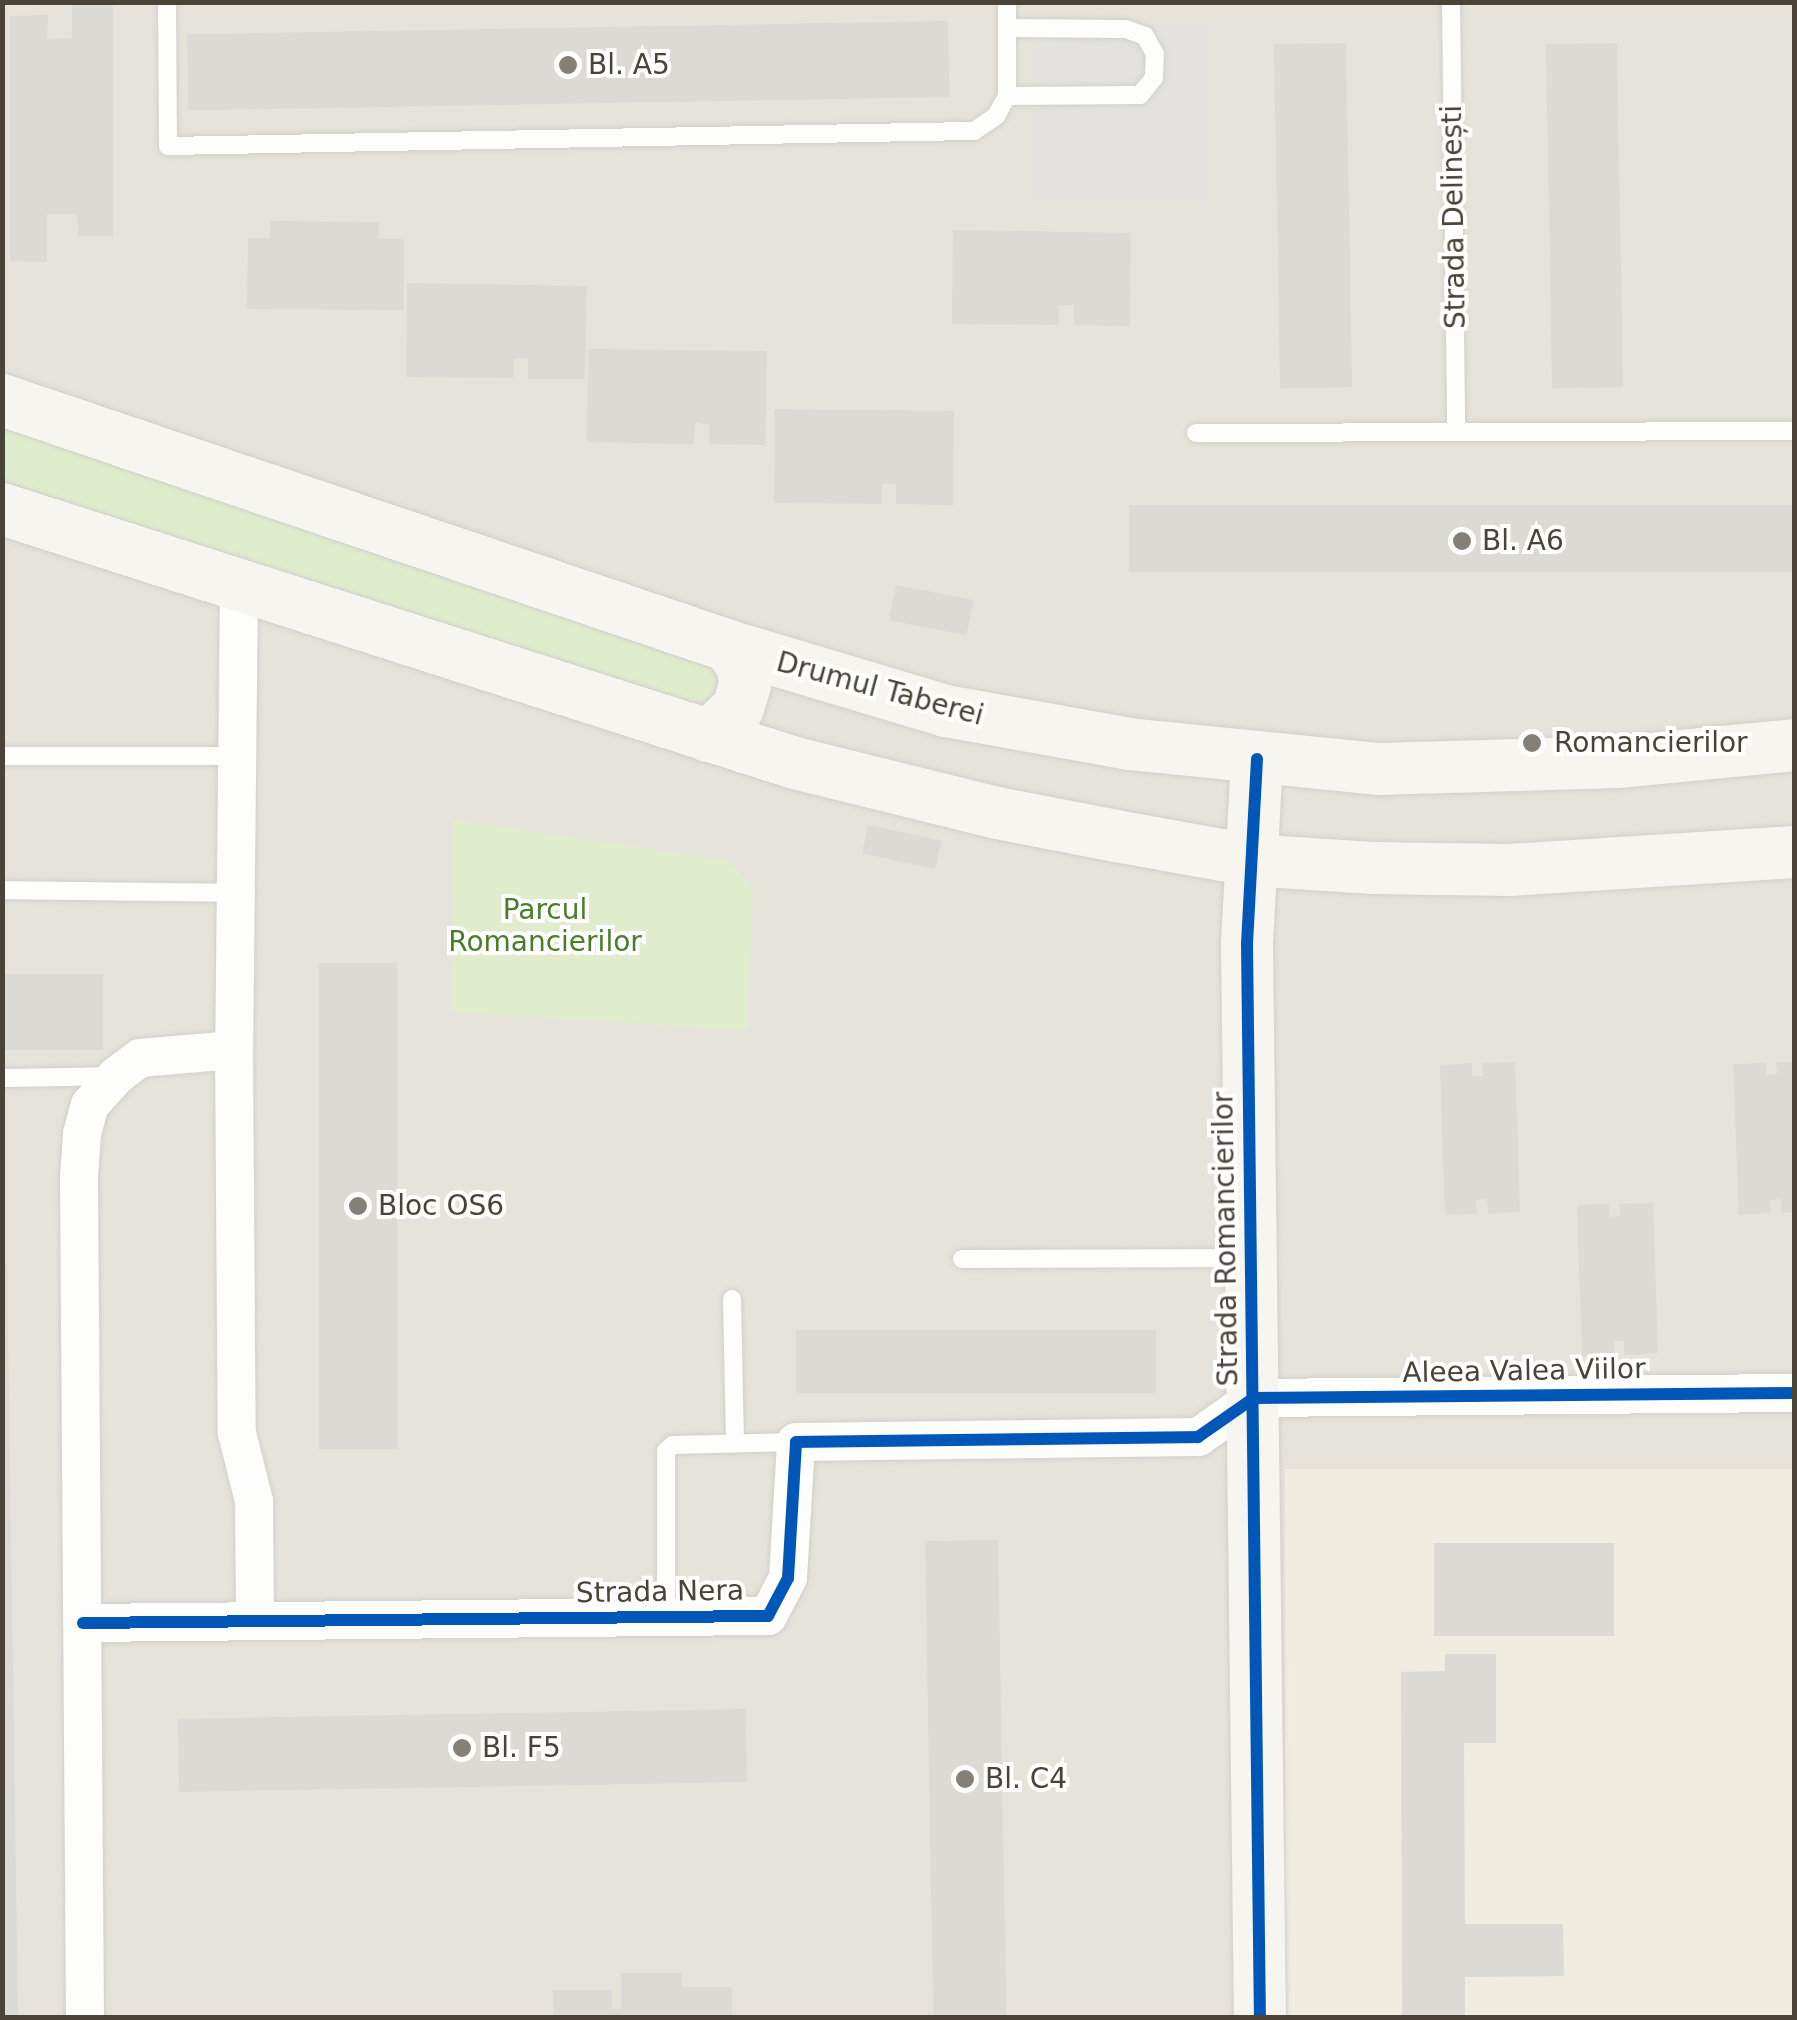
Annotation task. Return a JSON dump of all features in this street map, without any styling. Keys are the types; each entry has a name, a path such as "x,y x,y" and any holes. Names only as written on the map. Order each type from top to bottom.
{"main road":[{"name":"Drumul Taberei","path":"2,400 729,646 946,711 1129,744 1257,760 1380,769 1495,768 1794,745"},
{"path":"2,509 794,763 997,813 1248,860 1509,870 1794,852"},
{"path":"708,736 738,708 745,684 742,667 729,646"},
{"name":"Strada Romancierilor","path":"1257,760 1248,860 1260,2018"}],"street":[{"path":"239,587 234,1050 237,1433 254,1501 254,1622"},
{"path":"85,2018 78,1176 90,1105 116,1076 140,1058 234,1050"},
{"name":"Aleea Valea Viilor","path":"1254,1398 1794,1393"},
{"path":"796,1442 1198,1437 1254,1398"},
{"name":"Strada Nera","path":"82,1623 768,1616 788,1578 796,1442"}],"lane":[{"path":"166,2 168,146 950,135 974,131 996,116 1007,96 1007,2"},
{"name":"Strada Delinești","path":"1451,2 1456,432"},
{"path":"1007,28 1126,29 1145,36 1156,54 1154,78 1140,95 1007,96"},
{"path":"1196,433 1794,431"},
{"path":"2,756 237,756"},
{"path":"2,890 236,894"},
{"path":"2,1078 116,1076"},
{"path":"962,1259 1251,1258"},
{"path":"732,1299 735,1442"},
{"path":"666,1618 666,1451 674,1445 796,1442"}],"shaded area":[{"path":"3,3 1794,3 1794,2017 3,2017"},
{"path":"1036,21 1212,24 1209,204 1033,201"},
{"path":"1285,1469 1794,1469 1794,2017 1285,2017"}],"green space":[{"path":"3,428 687,652 715,676 709,698 685,702 665,698 3,481"},
{"name":"Parcul Romancierilor","path":"454,820 728,861 753,889 747,1030 453,1012"}],"building":[{"path":"72,2 113,2 113,236 78,236 77,214 47,214 47,262 10,261 10,16 48,15 47,39 72,38"},
{"name":"Bl. A5","path":"948,21 949,97 188,110 187,34"},
{"path":"1346,43 1352,387 1280,388 1274,44"},
{"path":"1617,43 1623,387 1552,388 1546,44"},
{"path":"270,221 379,222 379,239 404,239 404,310 247,309 248,238 270,238"},
{"path":"953,230 1131,233 1130,326 1074,325 1074,305 1059,305 1059,325 952,324"},
{"path":"407,283 587,286 585,379 528,379 528,359 514,358 514,378 406,377"},
{"path":"588,349 767,351 765,445 709,444 709,424 695,423 694,444 587,442"},
{"path":"775,409 954,411 953,505 896,504 896,484 882,484 882,504 774,503"},
{"name":"Bl. A6","path":"1129,505 1794,505 1794,572 1129,572"},
{"path":"896,585 974,600 967,635 889,620"},
{"path":"868,825 941,841 935,869 862,853"},
{"name":"Bloc OS6","path":"319,963 397,963 397,1449 319,1449"},
{"path":"2,974 103,974 103,1050 2,1050"},
{"path":"1515,1062 1520,1212 1488,1214 1487,1199 1476,1200 1477,1214 1445,1215 1440,1065 1472,1063 1472,1076 1483,1076 1483,1063"},
{"path":"1776,1062 1794,1062 1794,1212 1781,1213 1781,1199 1770,1200 1771,1213 1739,1215 1733,1064 1766,1063 1766,1075 1777,1074"},
{"path":"1653,1203 1658,1353 1624,1355 1624,1341 1614,1341 1615,1355 1582,1356 1577,1205 1609,1204 1610,1217 1620,1216 1619,1204"},
{"path":"2,1264 7,1264 18,2018 2,2018"},
{"path":"796,1330 1156,1330 1156,1393 796,1393"},
{"name":"Bl. C4","path":"998,1540 1006,2018 933,2018 925,1541"},
{"path":"1434,1543 1614,1543 1614,1636 1434,1636"},
{"path":"1445,1654 1496,1654 1496,1743 1464,1743 1465,1924 1563,1924 1564,1976 1465,1977 1465,2018 1402,2018 1401,1672 1445,1671"},
{"name":"Bl. F5","path":"746,1709 747,1782 179,1792 178,1719"},
{"path":"621,1973 682,1973 682,1987 732,1987 732,2018 553,2018 553,1990 612,1990 612,2009 621,2009"}],"cycle path":[{"path":"1257,759 1247,944 1260,2018"},
{"path":"83,1623 768,1616 788,1578 796,1442 1198,1437 1254,1398 1794,1393"}],"place":[{"name":"Bl. A5","path":"568,65"},
{"name":"Bl. A6","path":"1462,541"},
{"name":"Romancierilor","path":"1532,743"},
{"name":"Bloc OS6","path":"358,1206"},
{"name":"Bl. F5","path":"462,1748"},
{"name":"Bl. C4","path":"965,1779"}]}
